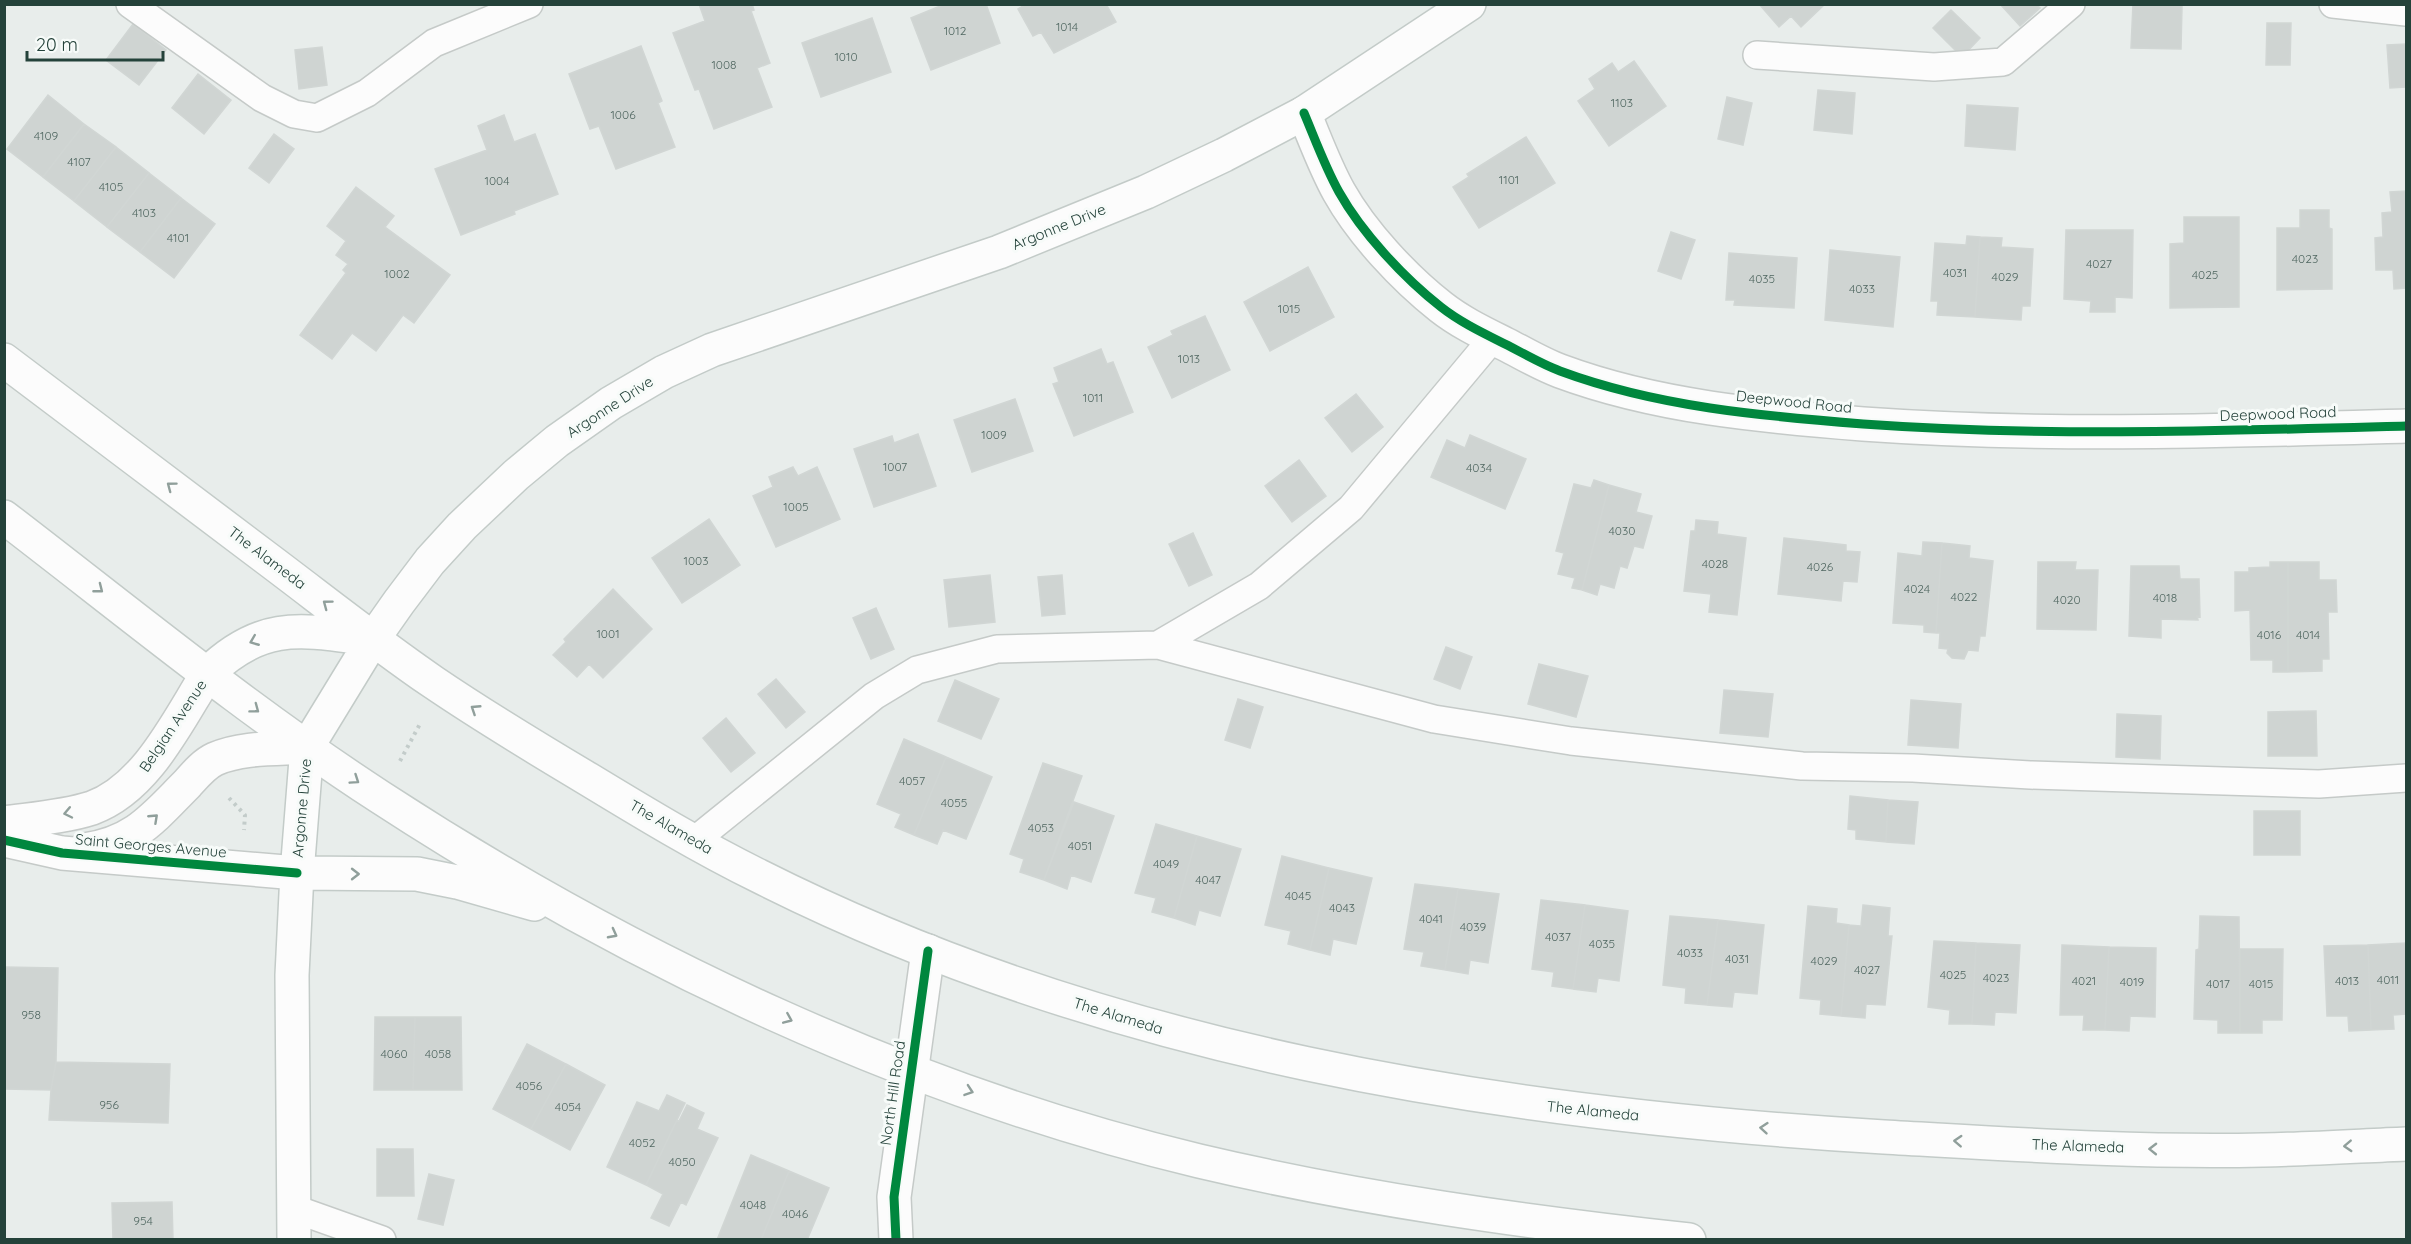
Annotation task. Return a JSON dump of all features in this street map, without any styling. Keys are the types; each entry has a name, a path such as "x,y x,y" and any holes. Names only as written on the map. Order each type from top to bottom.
{"main road":[{"name":"Argonne Drive","path":"293,1224 292,975 307,747 373,639 430,561 462,526 516,475 557,441 611,403 664,372 712,350 999,252 1146,192 1304,113 1470,4"},
{"name":"Deepwood Road","path":"1304,113 1340,193 1388,259 1442,308 1493,338 1559,370 1650,397 1736,412 1807,420 1991,431 2086,433 2406,426"},
{"name":"The Alameda","path":"4,360 373,639 515,735 694,841 757,875 830,910 928,951 1041,992 1186,1037 1373,1077 1563,1108 1816,1132 2028,1145 2262,1150 2406,1144"},
{"path":"4,516 208,674 307,747 454,844 581,917 730,994 910,1070 1092,1131 1195,1160 1317,1187 1574,1228 1689,1239"},
{"name":"Belgian Avenue","path":"4,823 91,808 120,794 147,768 208,674 225,657 248,642 269,635 303,631 373,639"},
{"name":"Saint Georges Avenue","path":"62,853 91,849 131,834 148,824 213,760 235,752 307,747"},
{"name":"Saint Georges Avenue","path":"4,840 62,853 297,873 417,874 457,882 581,917"},
{"name":"North Hill Road","path":"896,1239 894,1197 928,951"}],"lane":[{"path":"130,4 262,98 294,114 317,118 368,93 434,43 529,4"},
{"path":"1757,55 1934,68 2003,63 2071,4"},
{"path":"2333,4 2406,12"},
{"path":"1158,645 1259,586 1351,508 1493,338"},
{"path":"694,841 874,696 917,670 997,649 1158,645 1434,719 1571,741 1779,764 2319,784 2406,778"},
{"path":"293,1224 382,1239"}],"path":[{"path":"395,769 422,721"},
{"path":"224,792 244,815 244,834"}],"building":[{"path":"699,4 752,4 754,10 751,11 770,63 757,68 772,107 714,129 699,89 695,90 673,33 705,21"},
{"path":"945,4 986,4 1000,43 931,70 911,18"},
{"path":"1026,4 1106,4 1116,22 1054,53 1041,32 1033,36 1018,9"},
{"path":"1759,4 1825,4 1801,27 1791,16 1779,27"},
{"path":"2000,4 2036,4 2040,8 2020,26"},
{"path":"2133,4 2182,6 2181,49 2131,48"},
{"path":"1951,10 1980,38 1962,57 1933,28"},
{"path":"872,18 891,72 821,97 802,43"},
{"path":"2267,23 2291,23 2290,65 2266,65"},
{"path":"133,24 166,50 139,85 106,60"},
{"path":"2406,44 2406,87 2390,88 2387,45"},
{"path":"641,46 662,101 658,103 675,147 616,169 599,126 590,129 569,74"},
{"path":"322,47 327,85 299,89 295,50"},
{"path":"1634,61 1666,106 1609,146 1578,101 1595,89 1589,79 1612,63 1618,72"},
{"path":"198,74 231,100 204,134 172,108"},
{"path":"1818,90 1855,93 1852,134 1814,130"},
{"path":"48,95 84,124 43,177 7,149"},
{"path":"1727,97 1752,103 1743,145 1718,139"},
{"path":"1967,105 2018,108 2015,150 1965,146"},
{"path":"504,115 514,142 535,134 558,194 461,235 435,169 487,150 478,126"},
{"path":"84,124 116,147 74,201 43,177"},
{"path":"274,134 294,149 269,183 249,168"},
{"path":"1526,137 1555,183 1479,228 1453,187 1469,177 1467,174"},
{"path":"116,147 149,173 107,227 74,201"},
{"path":"149,173 181,198 140,252 107,227"},
{"path":"356,187 394,216 385,227 450,275 414,323 403,315 376,351 352,333 332,359 300,335 346,273 343,270 348,264 336,255 346,241 327,226"},
{"path":"2406,191 2406,288 2394,289 2393,270 2376,270 2375,238 2383,237 2382,213 2392,212 2390,192"},
{"path":"181,198 215,224 174,278 140,252"},
{"path":"2300,210 2329,210 2329,228 2332,229 2332,289 2277,290 2277,228 2300,228"},
{"path":"2184,217 2239,217 2239,307 2170,308 2170,244 2184,243"},
{"path":"2066,230 2133,230 2132,298 2115,297 2115,312 2090,312 2091,301 2064,299"},
{"path":"1671,232 1695,240 1681,279 1658,271"},
{"path":"1967,236 1980,237 1975,317 1937,315 1938,301 1931,301 1935,243 1966,245"},
{"path":"1980,237 2002,238 2001,247 2033,249 2030,306 2022,306 2021,320 1975,317"},
{"path":"1830,250 1900,257 1893,327 1825,320"},
{"path":"1729,253 1797,258 1794,308 1734,305 1735,300 1726,300"},
{"path":"1308,267 1334,317 1270,351 1244,302"},
{"path":"1205,316 1230,370 1172,398 1148,347 1173,335 1171,331"},
{"path":"1101,349 1107,364 1113,362 1133,412 1074,436 1053,384 1059,382 1054,368"},
{"path":"1356,394 1383,427 1352,452 1325,418"},
{"path":"1015,399 1033,451 972,472 954,420"},
{"path":"918,434 936,486 874,507 854,449 892,436 894,443"},
{"path":"1470,435 1526,459 1505,509 1431,477 1447,440 1465,448"},
{"path":"1299,460 1326,496 1292,522 1265,486"},
{"path":"793,467 798,476 817,467 840,519 776,547 753,496 773,487 769,477"},
{"path":"1594,480 1609,485 1582,590 1572,588 1575,578 1558,574 1564,553 1556,551 1574,484 1591,488"},
{"path":"1609,485 1641,494 1636,512 1652,516 1643,548 1634,546 1627,568 1620,566 1614,588 1600,584 1597,595 1582,590"},
{"path":"709,519 740,565 682,603 652,558"},
{"path":"1696,520 1718,522 1717,534 1746,538 1737,615 1709,612 1711,594 1684,591 1691,531 1695,531"},
{"path":"1193,533 1212,575 1189,586 1169,544"},
{"path":"1784,538 1846,545 1846,551 1860,552 1857,582 1843,581 1841,601 1778,594"},
{"path":"1923,542 1942,543 1936,633 1924,632 1924,625 1893,623 1898,553 1922,556"},
{"path":"1942,543 1970,546 1969,558 1993,561 1985,636 1980,636 1978,651 1968,650 1964,659 1952,658 1947,653 1948,649 1939,648 1940,633 1936,633"},
{"path":"2038,562 2076,562 2075,570 2098,570 2096,630 2037,629"},
{"path":"2270,562 2288,562 2288,672 2273,672 2273,660 2251,660 2250,610 2235,611 2235,572 2249,572 2249,568 2270,567"},
{"path":"2288,562 2319,562 2319,580 2336,580 2337,612 2328,612 2329,659 2322,659 2322,671 2288,672"},
{"path":"2131,566 2179,566 2180,579 2199,579 2200,617 2197,616 2198,620 2161,619 2161,638 2129,636"},
{"path":"990,575 995,622 949,627 944,580"},
{"path":"1062,575 1065,614 1042,616 1038,577"},
{"path":"613,589 652,629 603,678 589,664 577,677 553,655 566,642 564,639"},
{"path":"876,608 894,649 871,659 853,618"},
{"path":"1446,647 1472,657 1460,689 1434,679"},
{"path":"1539,664 1588,676 1576,717 1528,704"},
{"path":"776,679 805,712 786,728 758,694"},
{"path":"955,680 999,699 981,739 938,721"},
{"path":"1724,690 1773,694 1768,737 1720,733"},
{"path":"1238,699 1263,707 1250,748 1225,740"},
{"path":"1911,700 1961,704 1958,748 1908,745"},
{"path":"2316,711 2317,756 2268,756 2268,712"},
{"path":"2117,714 2161,716 2160,759 2116,757"},
{"path":"726,718 755,753 731,772 703,738"},
{"path":"904,739 946,757 914,835 895,827 901,814 877,804"},
{"path":"946,757 992,777 966,839 943,830 937,844 914,835"},
{"path":"1043,763 1082,776 1044,880 1020,872 1024,859 1010,854"},
{"path":"1850,796 1888,800 1886,842 1856,839 1856,830 1848,829"},
{"path":"1888,800 1918,802 1914,844 1886,842"},
{"path":"1074,802 1114,816 1091,882 1071,875 1067,889 1044,880"},
{"path":"2254,811 2300,811 2300,855 2254,855"},
{"path":"1156,824 1197,836 1174,918 1152,912 1156,898 1135,893"},
{"path":"1197,836 1241,849 1220,916 1199,910 1195,925 1174,918"},
{"path":"1282,856 1329,868 1310,950 1288,944 1291,931 1265,925"},
{"path":"1329,868 1372,878 1356,944 1333,939 1330,955 1310,950"},
{"path":"1415,884 1458,889 1445,970 1421,966 1424,952 1404,949"},
{"path":"1458,889 1499,894 1488,963 1470,960 1468,974 1445,970"},
{"path":"1541,900 1585,905 1573,989 1552,986 1554,972 1532,969"},
{"path":"1585,905 1628,911 1619,981 1598,978 1596,992 1573,989"},
{"path":"1863,905 1890,908 1888,936 1892,936 1885,1005 1866,1004 1865,1018 1841,1016 1849,925 1861,926"},
{"path":"1808,906 1837,909 1836,923 1849,925 1841,1016 1820,1014 1821,1000 1800,998"},
{"path":"1670,916 1718,920 1707,1005 1685,1003 1686,988 1663,985"},
{"path":"2200,916 2239,917 2240,1033 2218,1033 2218,1020 2194,1019 2196,950 2199,949"},
{"path":"1718,920 1764,925 1757,994 1734,992 1732,1007 1707,1005"},
{"path":"1934,941 1976,943 1972,1024 1949,1024 1950,1010 1928,1007"},
{"path":"1976,943 2020,945 2016,1013 1995,1012 1994,1025 1972,1024"},
{"path":"2406,943 2406,1014 2393,1015 2394,1029 2371,1030 2368,945"},
{"path":"2062,945 2109,947 2105,1030 2083,1030 2084,1015 2060,1015"},
{"path":"2368,945 2371,1030 2349,1031 2348,1016 2327,1016 2324,946"},
{"path":"2109,947 2156,948 2155,1017 2130,1016 2129,1031 2105,1030"},
{"path":"2240,949 2283,949 2282,1020 2262,1020 2262,1033 2240,1033"},
{"path":"4,967 58,968 56,1062 51,1090 4,1089"},
{"path":"375,1017 415,1017 413,1090 374,1090"},
{"path":"415,1017 461,1017 462,1090 413,1090"},
{"path":"527,1044 566,1064 531,1129 493,1109"},
{"path":"56,1062 170,1064 168,1123 49,1120"},
{"path":"566,1064 605,1085 570,1150 531,1129"},
{"path":"667,1095 685,1103 646,1185 607,1167 637,1102 659,1111"},
{"path":"687,1105 704,1113 697,1129 718,1138 686,1205 681,1202 669,1226 651,1218 663,1194 646,1185 677,1120 679,1121"},
{"path":"377,1149 413,1149 414,1196 377,1196"},
{"path":"751,1155 789,1171 761,1240 717,1240"},
{"path":"789,1171 829,1188 807,1240 761,1240"},
{"path":"429,1174 454,1180 443,1225 418,1219"},
{"path":"172,1202 173,1240 113,1240 112,1203"}],"cycle path":[{"path":"1304,113 1329,173 1348,208 1372,239 1413,283 1441,307 1472,327 1546,365 1597,383 1710,408 1863,424 1931,428 2135,432 2406,426"},
{"path":"4,840 62,853 297,873"},
{"path":"896,1240 894,1197 928,951"}]}
